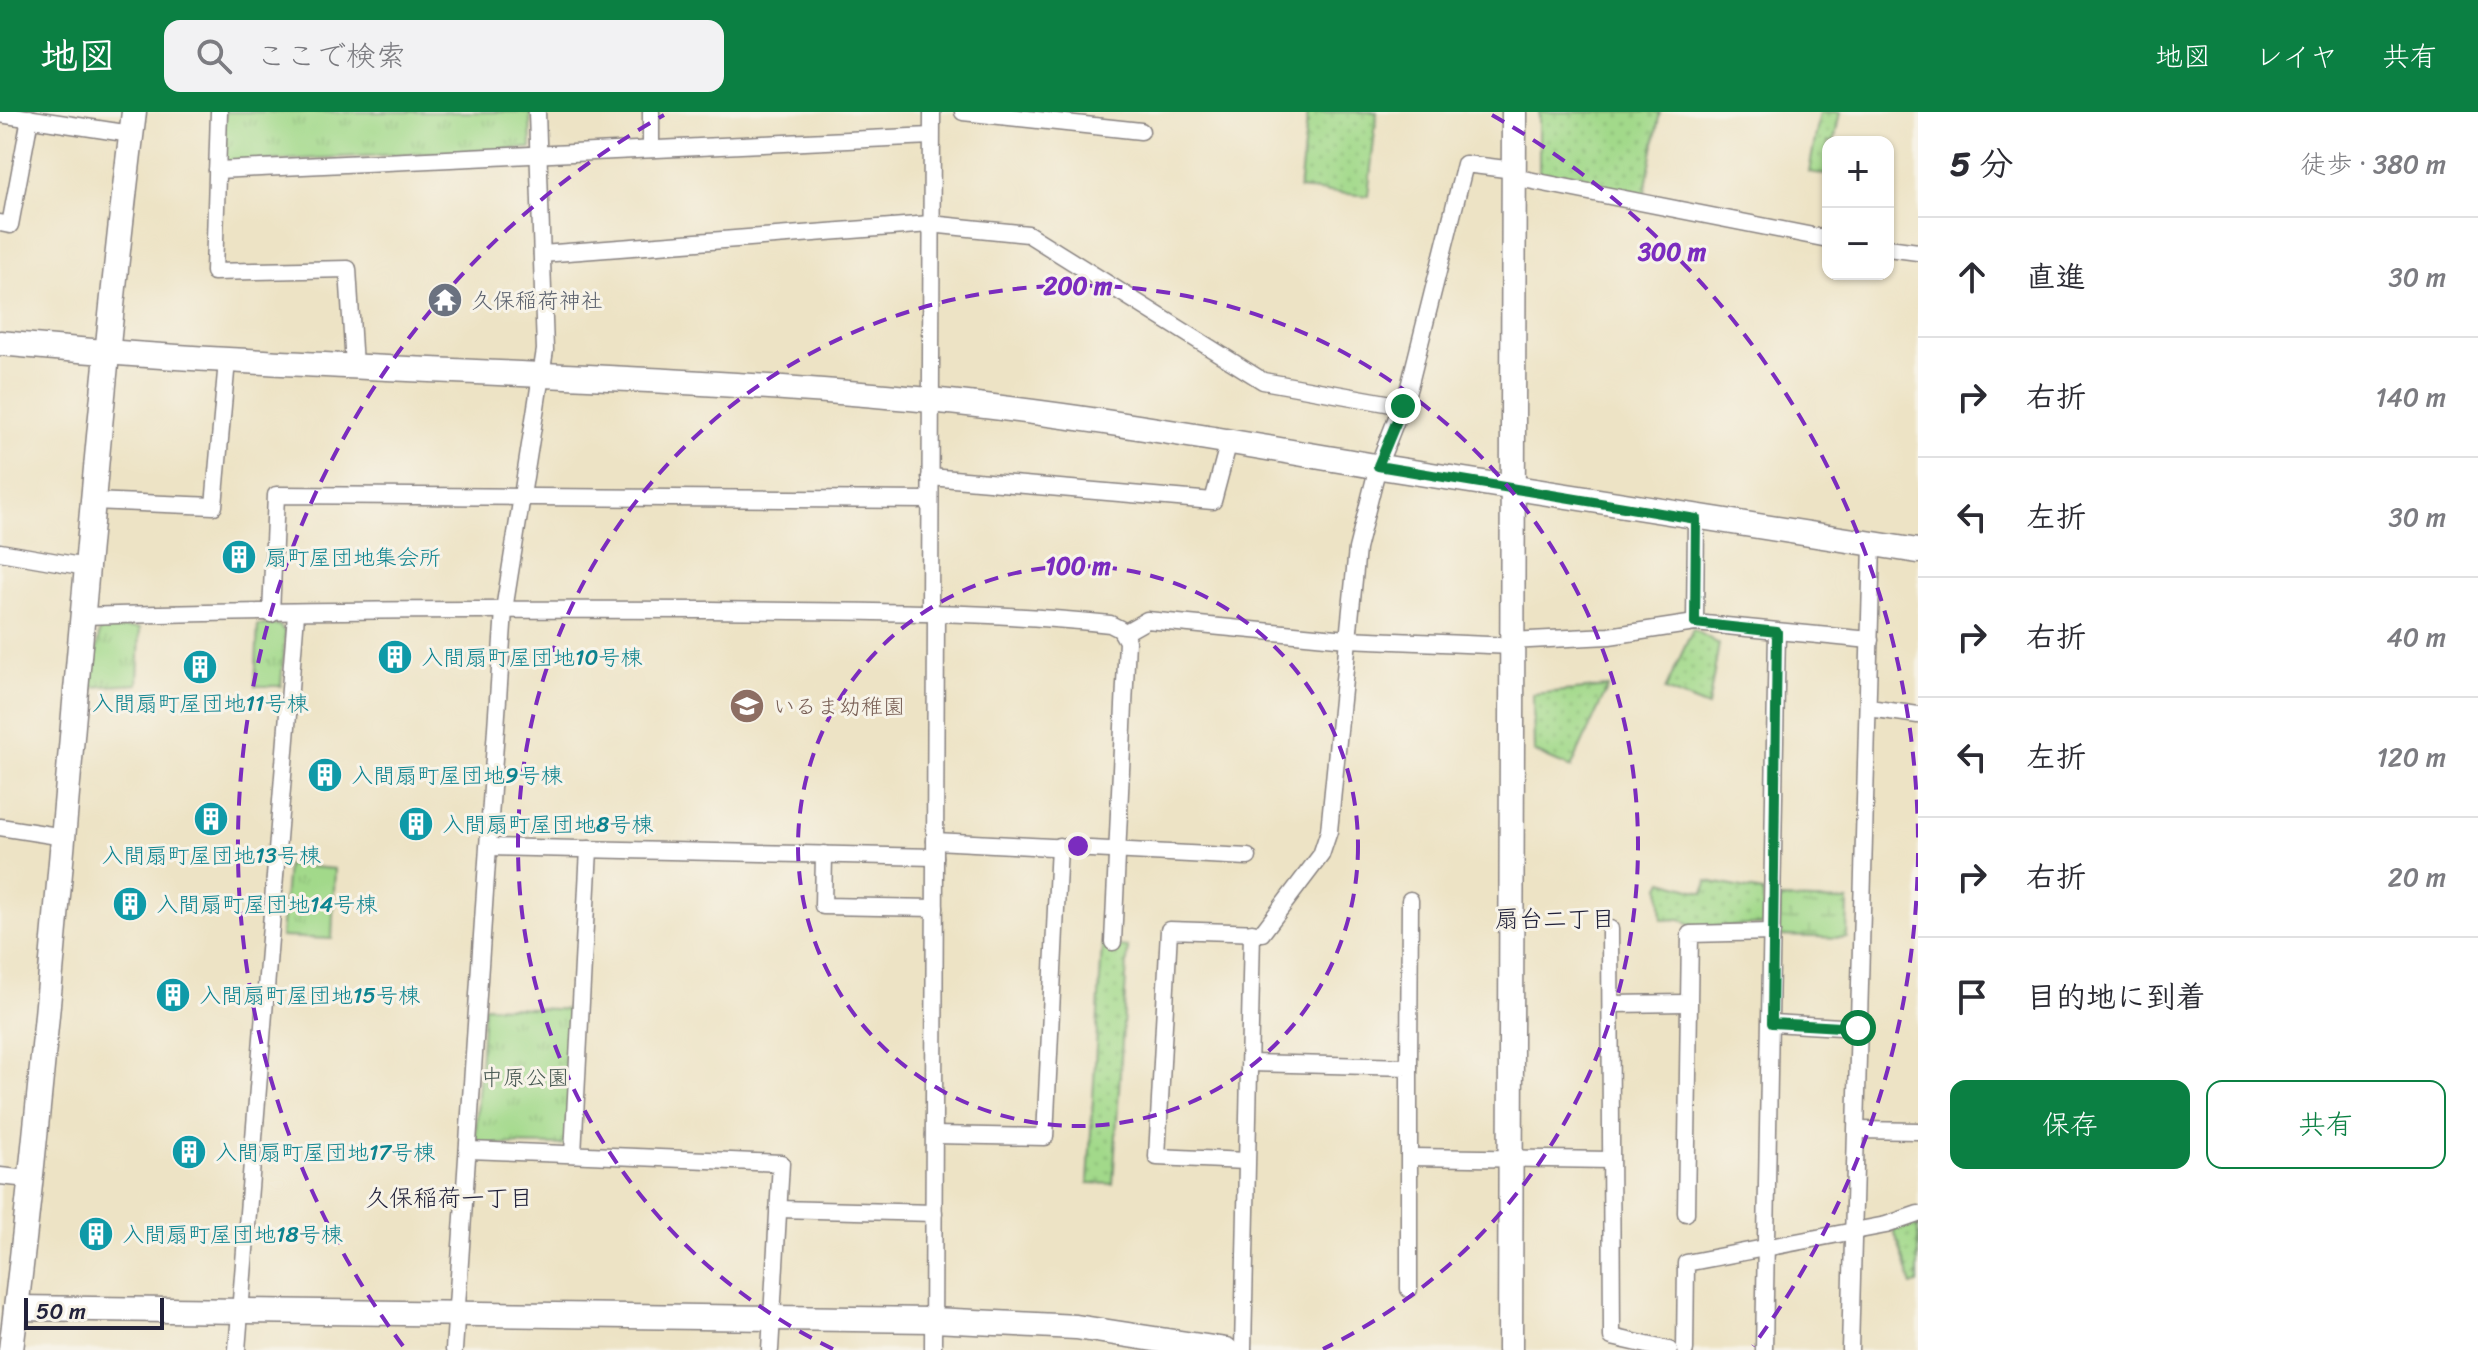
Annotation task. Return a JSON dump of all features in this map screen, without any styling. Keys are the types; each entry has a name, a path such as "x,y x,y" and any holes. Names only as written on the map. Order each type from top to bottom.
{"street":[{"path":"219,112 214,272 348,269 354,366"},
{"path":"454,1350 504,610 545,350 537,112"},
{"path":"651,112 651,149"},
{"path":"932,112 930,500 935,849 933,1350"},
{"path":"963,112 1141,131"},
{"path":"1510,1350 1514,112"},
{"path":"7,114 133,123 105,353 64,837 11,1350"},
{"path":"0,223 10,225 30,118"},
{"path":"217,170 931,136"},
{"path":"1246,1161 1157,1157 1169,930 1262,933 1321,855 1329,831 1357,549 1378,466 1403,406 1465,164 1822,238"},
{"path":"542,254 930,224 1028,234 1263,381 1403,406"},
{"path":"1894,249 1918,252"},
{"path":"0,343 227,361 542,372 931,400 1229,441 1696,519 1918,551"},
{"path":"92,501 214,506 227,361"},
{"path":"930,477 1213,501 1229,441"},
{"path":"271,614 276,495 523,494 930,500"},
{"path":"1695,623 1696,519"},
{"path":"1850,1350 1872,544"},
{"path":"0,552 86,567"},
{"path":"83,616 504,610 933,613 1035,616 1110,624 1124,633 1127,641 1113,942"},
{"path":"237,1350 296,614"},
{"path":"1124,633 1147,620 1347,639 1512,644 1609,636 1695,623 1870,640"},
{"path":"1764,1350 1777,632"},
{"path":"1869,708 1918,715"},
{"path":"0,827 64,837"},
{"path":"490,847 824,854 1059,846 1248,857"},
{"path":"934,1135 1045,1137 1059,846"},
{"path":"573,1154 589,849"},
{"path":"824,854 823,906 935,908"},
{"path":"1409,1289 1410,900"},
{"path":"1610,929 1612,1337 1669,1350"},
{"path":"1243,1350 1252,932"},
{"path":"1686,1213 1690,934 1772,932"},
{"path":"1612,1004 1688,1003"},
{"path":"1772,1023 1858,1028"},
{"path":"1250,1063 1409,1067"},
{"path":"1858,1130 1918,1131"},
{"path":"469,1150 781,1163 770,1350"},
{"path":"1410,1157 1610,1160"},
{"path":"0,1176 28,1179"},
{"path":"778,1209 934,1213"},
{"path":"1685,1350 1686,1263 1851,1232 1918,1214"},
{"path":"16,1308 933,1320 1076,1327 1226,1350"}],"green space":[{"path":"225,112 530,112 531,148 223,163"},
{"path":"1308,112 1377,112 1368,196 1299,189"},
{"path":"1539,112 1660,112 1644,197 1539,178"},
{"path":"1820,112 1840,112 1835,136 1822,136 1822,174 1809,172"},
{"path":"258,625 279,625 285,632 281,686 255,686"},
{"path":"100,628 140,628 138,684 91,687"},
{"path":"1693,629 1719,644 1708,707 1665,690"},
{"path":"1608,687 1571,768 1534,752 1533,694"},
{"path":"287,865 335,869 332,939 281,937"},
{"path":"1663,881 1704,893 1707,881 1763,892 1763,925 1692,927 1681,919 1662,920 1660,887"},
{"path":"1780,899 1848,901 1847,938 1779,936"},
{"path":"1102,945 1128,947 1113,1184 1088,1183"},
{"name":"中原公園","path":"484,1006 576,1010 566,1145 475,1144"},
{"path":"1918,1220 1918,1284 1912,1285 1894,1230"}],"place":[{"name":"久保稲荷神社","path":"445,300"},
{"name":"扇町屋団地集会所","path":"239,557"},
{"name":"入間扇町屋団地10号棟","path":"395,657"},
{"name":"入間扇町屋団地11号棟","path":"200,667"},
{"name":"いるま幼稚園","path":"747,706"},
{"name":"入間扇町屋団地9号棟","path":"325,775"},
{"name":"入間扇町屋団地13号棟","path":"211,819"},
{"name":"入間扇町屋団地8号棟","path":"416,824"},
{"name":"入間扇町屋団地14号棟","path":"130,904"},
{"name":"入間扇町屋団地15号棟","path":"173,995"},
{"name":"入間扇町屋団地17号棟","path":"189,1152"},
{"name":"入間扇町屋団地18号棟","path":"96,1234"}],"district":[{"name":"扇台二丁目","path":"1555,919"},
{"name":"久保稲荷一丁目","path":"449,1198"}],"route":[{"path":"1403,406 1378,466 1696,519 1695,623 1777,632 1772,1023 1858,1028"}]}
